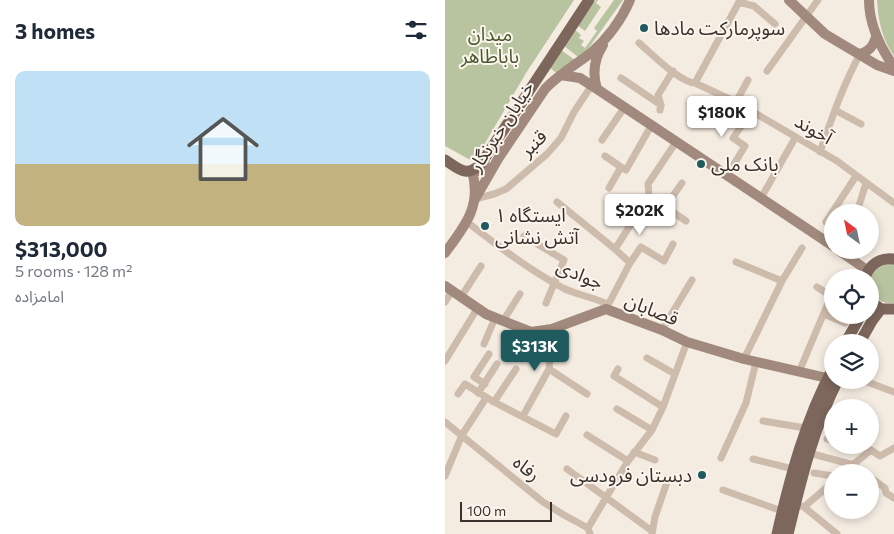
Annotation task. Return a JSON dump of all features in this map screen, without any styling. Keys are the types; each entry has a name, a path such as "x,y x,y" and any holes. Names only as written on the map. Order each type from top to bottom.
{"main road":[{"path":"472,171 481,164 589,0"},
{"path":"625,13 630,0"},
{"path":"595,87 593,78 594,64 600,50 625,13 637,0"},
{"path":"789,0 825,34 877,65 894,71"},
{"path":"869,0 876,37 894,67"},
{"name":"خیابان خبرنگار","path":"475,199 494,166 545,89 560,75 592,52 608,36"},
{"path":"860,54 872,48 876,37"},
{"path":"560,75 580,78 595,87 824,240"},
{"path":"445,160 462,171 482,171 494,166"},
{"name":"خیابان خبرنگار","path":"445,253 467,222 474,208 475,180 472,171"},
{"path":"870,269 874,263 881,259 893,257"},
{"path":"851,259 861,269"},
{"name":"قصابان","path":"448,288 477,309 531,332 552,328 607,307 687,342 744,360 799,372 824,375"},
{"path":"864,334 881,309 894,309"},
{"path":"777,534 793,469 827,389"},
{"path":"788,534 799,505 809,453 810,427"}],"street":[{"path":"767,71 818,0"},
{"path":"695,83 739,2 754,6 775,24"},
{"name":"آخوند","path":"639,43 689,83 695,83 736,102 837,161 894,204"},
{"path":"820,152 851,69 860,54"},
{"path":"621,78 661,107 658,95 673,71"},
{"path":"736,102 748,80"},
{"name":"قنبر","path":"475,199 506,189 547,154 561,138 575,112 595,87"},
{"path":"603,140 624,108"},
{"path":"835,110 861,124"},
{"path":"727,176 745,146 733,138 752,111"},
{"path":"605,156 626,170 651,126"},
{"path":"761,198 795,138"},
{"path":"615,249 649,196 648,184 676,142"},
{"path":"609,188 621,167"},
{"path":"838,204 856,176"},
{"path":"665,207 682,183"},
{"path":"859,204 865,183"},
{"path":"649,196 686,222"},
{"path":"557,202 630,263"},
{"name":"جوادی","path":"467,222 527,267 566,289 598,299 607,307"},
{"path":"524,236 564,260 546,304"},
{"path":"607,307 630,263 641,247 663,261 673,244"},
{"path":"744,360 782,281 803,248"},
{"path":"736,262 782,281"},
{"path":"461,297 481,266"},
{"path":"662,330 692,280"},
{"path":"817,287 824,292"},
{"path":"445,302 448,288"},
{"path":"484,344 499,320 520,294"},
{"path":"445,361 477,309"},
{"path":"799,372 824,314"},
{"path":"523,416 549,369 552,328"},
{"path":"589,531 628,461 652,430 663,407 687,342"},
{"path":"485,384 474,377 489,354"},
{"path":"647,358 675,374"},
{"path":"721,458 746,403 756,362"},
{"path":"478,393 497,364"},
{"path":"494,402 516,369"},
{"path":"549,369 587,394"},
{"path":"618,369 614,376 663,407"},
{"path":"457,394 465,384 486,398 556,434 566,416"},
{"path":"879,386 894,392"},
{"path":"445,476 462,435 486,398"},
{"path":"617,409 652,430"},
{"name":"رفاه","path":"445,422 543,502 589,531"},
{"path":"768,424 810,427"},
{"path":"587,436 628,461"},
{"path":"877,454 880,456 894,448"},
{"path":"634,452 655,460"},
{"path":"809,453 854,464 866,454"},
{"path":"753,459 793,469"},
{"path":"567,469 652,533 655,517 668,479"},
{"path":"814,473 824,475"},
{"path":"879,484 885,488 886,493 894,498"},
{"path":"723,490 782,510"},
{"path":"824,491 799,505 837,534"}],"green space":[{"name":"میدان باباطاهر","path":"445,0 574,0 526,73 474,162 445,146"},
{"path":"596,0 598,0 596,3 601,7 585,31 578,26"},
{"path":"614,0 623,0 583,56 555,72 549,67 561,50 575,60 578,57 564,46 575,30 581,35 579,38 584,41 581,45 585,48 597,31 594,28"},
{"path":"877,0 894,0 894,56 886,43 881,29"},
{"path":"894,264 894,303 879,300 879,269 877,269"}],"place":[{"name":"سوپرمارکت مادها","path":"644,28"},
{"name":"بانک ملی","path":"701,164"},
{"name":"ایستگاه ۱ آتش نشانی","path":"485,226"},
{"name":"دبستان فرودسی","path":"702,475"}]}
